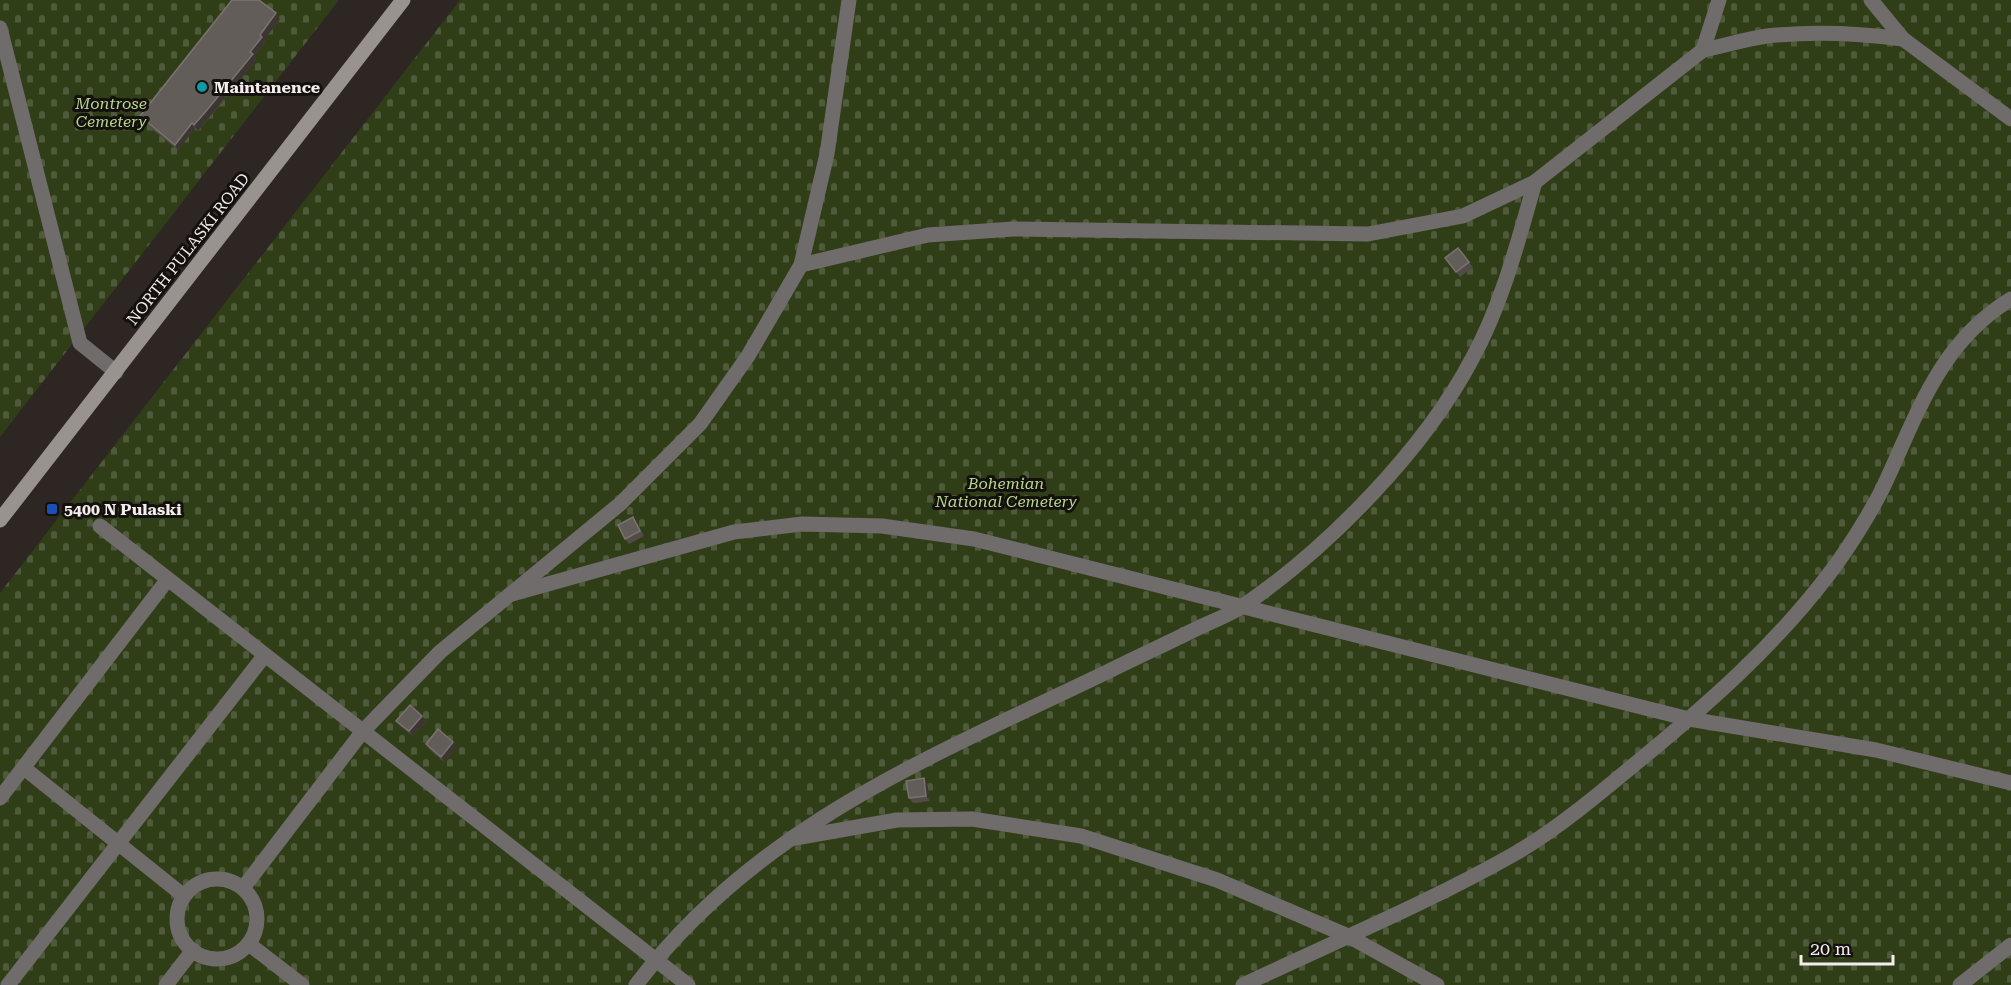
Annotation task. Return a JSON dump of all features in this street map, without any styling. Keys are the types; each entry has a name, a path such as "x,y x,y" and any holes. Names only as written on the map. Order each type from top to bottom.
{"main road":[{"name":"NORTH PULASKI ROAD","path":"0,520 403,0"}],"lane":[{"path":"243,888 363,731 441,652 620,504 700,424 748,356 801,265 827,154 848,3 864,0"},
{"path":"1703,51 1719,0"},
{"path":"1871,0 1903,39 2011,119"},
{"path":"0,28 80,343 116,372"},
{"path":"801,265 928,235 1014,229 1368,234 1463,216 1536,182 1703,51 1765,36 1807,33 1860,33 1903,39"},
{"path":"636,985 712,899 786,840 853,796 1241,608 1311,553 1374,490 1433,420 1473,359 1498,300 1536,182"},
{"path":"1243,985 1425,900 1518,852 1605,789 1689,719 1745,668 1784,628 1833,569 1886,482 1917,408 1945,361 1967,332 1991,311 2011,298"},
{"path":"512,594 734,532 802,524 882,526 974,539 1689,719 1876,750 2011,783"},
{"path":"100,526 688,985"},
{"path":"0,798 168,579"},
{"path":"8,985 265,655"},
{"path":"24,768 117,845 184,896"},
{"path":"786,840 897,820 972,819 1081,836 1217,880 1348,936 1437,985"},
{"path":"218,878 231,881 243,888 251,897 258,921 249,944 240,952 216,959 193,950 184,942 178,925 179,907 184,896 199,884 218,878"},
{"path":"249,944 302,985"},
{"path":"1960,985 2011,945"},
{"path":"166,985 193,950"}],"green space":[{"name":"Montrose Cemetery","path":"0,0 339,0 0,437"},
{"name":"Bohemian National Cemetery","path":"460,0 2011,0 2011,985 0,985 0,593"}],"building":[{"name":"Maintanence","path":"232,0 259,0 276,13 250,52 253,54 175,145 140,116"},
{"path":"1458,248 1469,262 1456,272 1445,258"},
{"path":"633,517 640,531 625,539 618,525"},
{"path":"410,705 422,716 409,731 396,721"},
{"path":"438,729 453,742 441,757 426,744"},
{"path":"924,778 926,796 909,798 906,781"}],"place":[{"name":"Maintanence","path":"202,87"},
{"name":"5400 N Pulaski","path":"52,509"}]}
